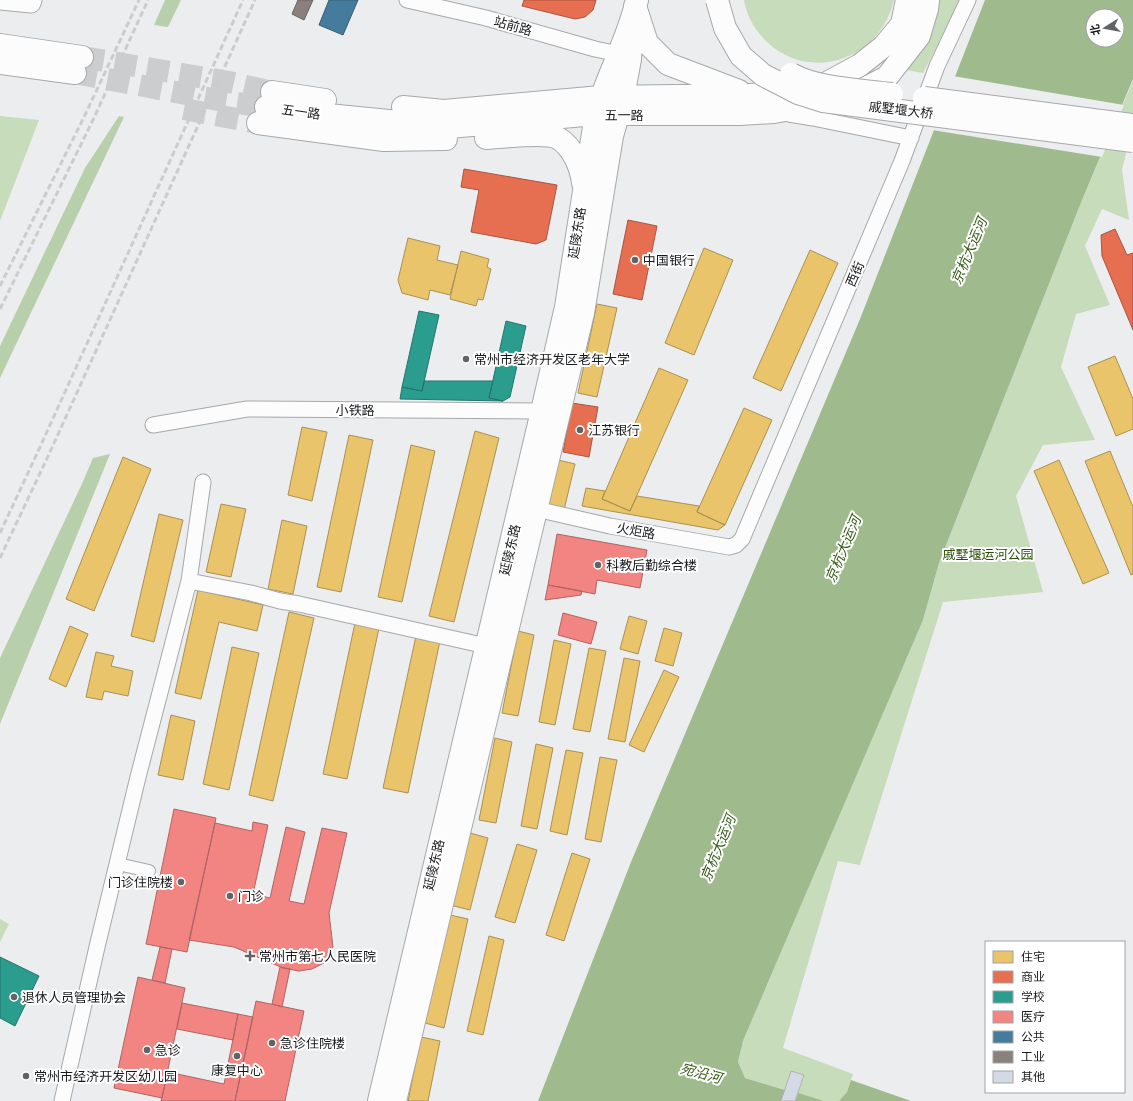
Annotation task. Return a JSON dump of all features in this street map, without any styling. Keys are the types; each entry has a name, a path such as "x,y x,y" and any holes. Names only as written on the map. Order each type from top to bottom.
{"main road":[{"name":"戚墅堰大桥","path":"716,0 725,28 741,56 762,75 798,93 823,101 1133,141"},
{"name":"戚墅堰大桥","path":"733,0 734,12 748,42 772,64 800,80 833,86 1133,125"},
{"name":"五一路","path":"621,106 778,93 825,84 860,65 884,46 902,24 907,0"},
{"name":"五一路","path":"266,107 315,100 444,111 599,105 740,114 774,112 842,100 887,77 919,36 927,10 928,0"},
{"name":"延陵东路","path":"395,1101 494,648 536,509 583,194 599,105 635,9"},
{"name":"延陵东路","path":"379,1101 494,648 550,413 583,313 612,136 621,106 630,58 635,9"},
{"path":"635,9 647,44 668,64 749,95"},
{"path":"0,45 75,72"},
{"path":"0,63 75,72"},
{"path":"0,76 75,72"},
{"name":"五一路","path":"266,107 308,114 449,127 555,118 599,105"},
{"path":"266,107 384,140 544,135 558,138 572,152 582,172"},
{"path":"555,118 565,124 574,133 582,172 583,194"}],"street":[{"path":"1,0 31,3 32,0"},
{"name":"站前路","path":"407,0 486,18 595,49 619,54"},
{"name":"西街","path":"736,545 742,539 902,161 937,66 968,0"},
{"path":"774,112 813,118 911,138"},
{"name":"小铁路","path":"153,424 247,409 550,413"},
{"path":"62,1101 140,770 189,581 203,482"},
{"name":"火炬路","path":"536,509 618,527 729,547 736,545"},
{"path":"189,581 251,593 280,601 494,648"},
{"path":"118,864 149,871"}],"green space":[{"path":"744,0 894,0 887,20 875,37 860,50 842,58 824,62 804,61 785,55 767,42 752,23"},
{"path":"937,0 961,0 923,73 906,70"},
{"name":"戚墅堰运河公园","path":"1133,81 1133,124 1122,170 1129,220 1102,209 1085,246 1110,305 1076,314 1061,367 1095,440 1043,445 1016,496 1043,592 943,602 860,865 838,861 783,1048 853,1074 847,1092 839,1101 824,1101 745,1078 738,1062 743,1041 923,620 939,563 1082,200"},
{"path":"0,116 39,120 0,221"},
{"path":"0,919 9,924 0,942"}],"shaded area":[{"path":"165,0 181,0 168,27 154,25"},
{"path":"119,116 124,117 0,378 0,346 85,168"},
{"path":"110,454 0,724 0,658 93,458"}],"water":[{"path":"985,0 1133,0 1133,79 1082,200 939,563 923,620 743,1041 738,1062 745,1078 785,1090 781,1101 538,1101 631,862 860,319"},
{"path":"851,1080 911,1101 839,1101 847,1092"},
{"path":"798,1093 824,1101 795,1101"}],"pier":[{"path":"953,76 1124,105 1102,157 932,130"}],"building: 住宅":[{"path":"408,238 440,246 437,260 458,265 450,295 430,290 428,300 402,293 398,280"},
{"path":"704,248 733,260 694,355 665,343"},
{"path":"810,250 838,263 781,391 753,378"},
{"path":"461,251 489,259 487,267 491,269 483,300 478,299 476,306 450,299"},
{"path":"597,304 617,308 597,397 578,393"},
{"path":"1115,356 1133,399 1133,429 1116,436 1088,367"},
{"path":"659,368 688,380 630,511 602,499"},
{"path":"744,408 772,420 725,525 697,512"},
{"path":"302,427 327,432 312,501 288,495"},
{"path":"475,431 499,438 454,622 429,616"},
{"path":"349,435 373,440 341,592 317,587"},
{"path":"411,445 435,451 402,602 378,597"},
{"path":"1110,451 1133,507 1133,574 1131,575 1085,461"},
{"path":"123,457 151,469 94,611 66,599"},
{"path":"558,460 575,464 564,510 547,506"},
{"path":"1059,460 1109,573 1083,584 1034,471"},
{"path":"586,488 605,491 602,499 630,511 637,496 699,506 697,512 725,525 718,530 582,506"},
{"path":"221,504 246,509 231,577 206,572"},
{"path":"159,514 183,520 154,642 131,636"},
{"path":"282,520 307,526 293,594 268,589"},
{"path":"198,590 263,605 257,631 219,622 201,699 175,693"},
{"path":"289,612 314,618 273,801 249,795"},
{"path":"629,616 647,621 638,654 620,649"},
{"path":"355,623 379,628 347,779 323,774"},
{"path":"70,626 88,634 66,687 49,679"},
{"path":"664,628 682,633 673,666 655,661"},
{"path":"518,631 534,635 518,716 502,713"},
{"path":"416,636 440,641 408,793 383,788"},
{"path":"554,640 571,644 555,725 539,722"},
{"path":"232,647 259,653 229,790 203,784"},
{"path":"589,648 606,651 590,732 573,729"},
{"path":"96,652 114,656 111,666 133,671 128,696 104,691 102,700 86,697"},
{"path":"624,658 640,661 625,742 608,739"},
{"path":"664,670 679,677 644,752 629,745"},
{"path":"171,715 195,721 183,780 158,775"},
{"path":"495,738 512,742 496,823 479,820"},
{"path":"536,744 553,748 537,829 521,826"},
{"path":"566,750 583,753 567,835 550,831"},
{"path":"600,757 617,760 601,842 585,839"},
{"path":"470,833 488,838 470,910 450,905"},
{"path":"517,844 537,850 515,923 495,917"},
{"path":"572,853 590,859 564,941 546,935"},
{"path":"450,915 468,919 444,1028 425,1023"},
{"path":"489,936 504,940 483,1035 467,1031"},
{"path":"421,1037 440,1041 428,1101 408,1101"}],"building: 商业":[{"path":"524,0 596,0 593,10 585,17 575,19 522,6"},
{"path":"464,169 557,185 546,240 536,244 471,232 479,190 461,187"},
{"name":"中国银行","path":"628,220 657,226 642,300 613,294"},
{"path":"1115,229 1127,255 1133,253 1133,330 1102,256 1101,235"},
{"name":"江苏银行","path":"572,403 598,407 589,457 563,452"}],"building: 学校":[{"path":"419,311 439,315 422,391 402,387"},
{"path":"506,321 526,326 510,397 503,401 489,398"},
{"path":"424,381 493,381 489,398 503,401 400,399 402,387 422,391"},
{"name":"退休人员管理协会","path":"0,957 39,976 15,1026 0,1018"}],"building: 医疗":[{"name":"科教后勤综合楼","path":"557,534 647,550 640,588 597,580 595,594 548,585"},
{"path":"548,585 582,591 581,595 545,600"},
{"path":"563,613 597,622 591,644 558,635"},
{"name":"门诊住院楼","path":"174,809 216,818 187,952 146,944"},
{"name":"门诊","path":"253,822 268,825 253,894 270,898 286,827 305,832 289,901 304,904 322,828 347,833 329,913 333,947 324,963 312,969 299,971 283,968 234,947 189,940 215,823 252,831"},
{"path":"160,947 172,949 165,983 152,980"},
{"path":"280,967 290,969 282,1007 272,1004"},
{"name":"急诊","path":"138,977 185,988 162,1098 114,1088"},
{"name":"急诊住院楼","path":"256,1001 304,1011 285,1101 235,1101"},
{"name":"急诊","path":"182,1003 238,1014 233,1040 177,1029"},
{"name":"康复中心","path":"238,1014 253,1017 235,1101 161,1101 168,1072 224,1084"}],"building: 公共":[{"path":"329,0 358,0 343,35 319,25"}],"building: 工业":[{"path":"298,0 313,0 304,20 292,14"}],"building: 其他":[{"path":"791,1071 804,1075 795,1101 781,1101"}],"tunnel":[{"path":"82,57 229,82 272,92"},
{"path":"75,73 218,100 266,107"},
{"path":"184,109 258,123"}],"railway":[{"path":"0,286 85,115 139,0"},
{"path":"0,309 93,120 148,0"},
{"path":"0,533 243,0"},
{"path":"0,558 50,452 255,0"}],"place":[{"name":"中国银行","path":"635,260"},
{"name":"常州市经济开发区老年大学","path":"466,359"},
{"name":"江苏银行","path":"580,430"},
{"name":"科教后勤综合楼","path":"598,565"},
{"name":"门诊住院楼","path":"181,882"},
{"name":"门诊","path":"230,896"},
{"name":"常州市第七人民医院","path":"250,956"},
{"name":"退休人员管理协会","path":"14,997"},
{"name":"急诊住院楼","path":"272,1043"},
{"name":"急诊","path":"147,1050"},
{"name":"康复中心","path":"237,1056"},
{"name":"常州市经济开发区幼儿园","path":"26,1076"}],"water label":[{"name":"京杭大运河","path":"969,251"},
{"name":"京杭大运河","path":"843,549"},
{"name":"京杭大运河","path":"718,848"},
{"name":"宛沿河","path":"701,1073"}]}
